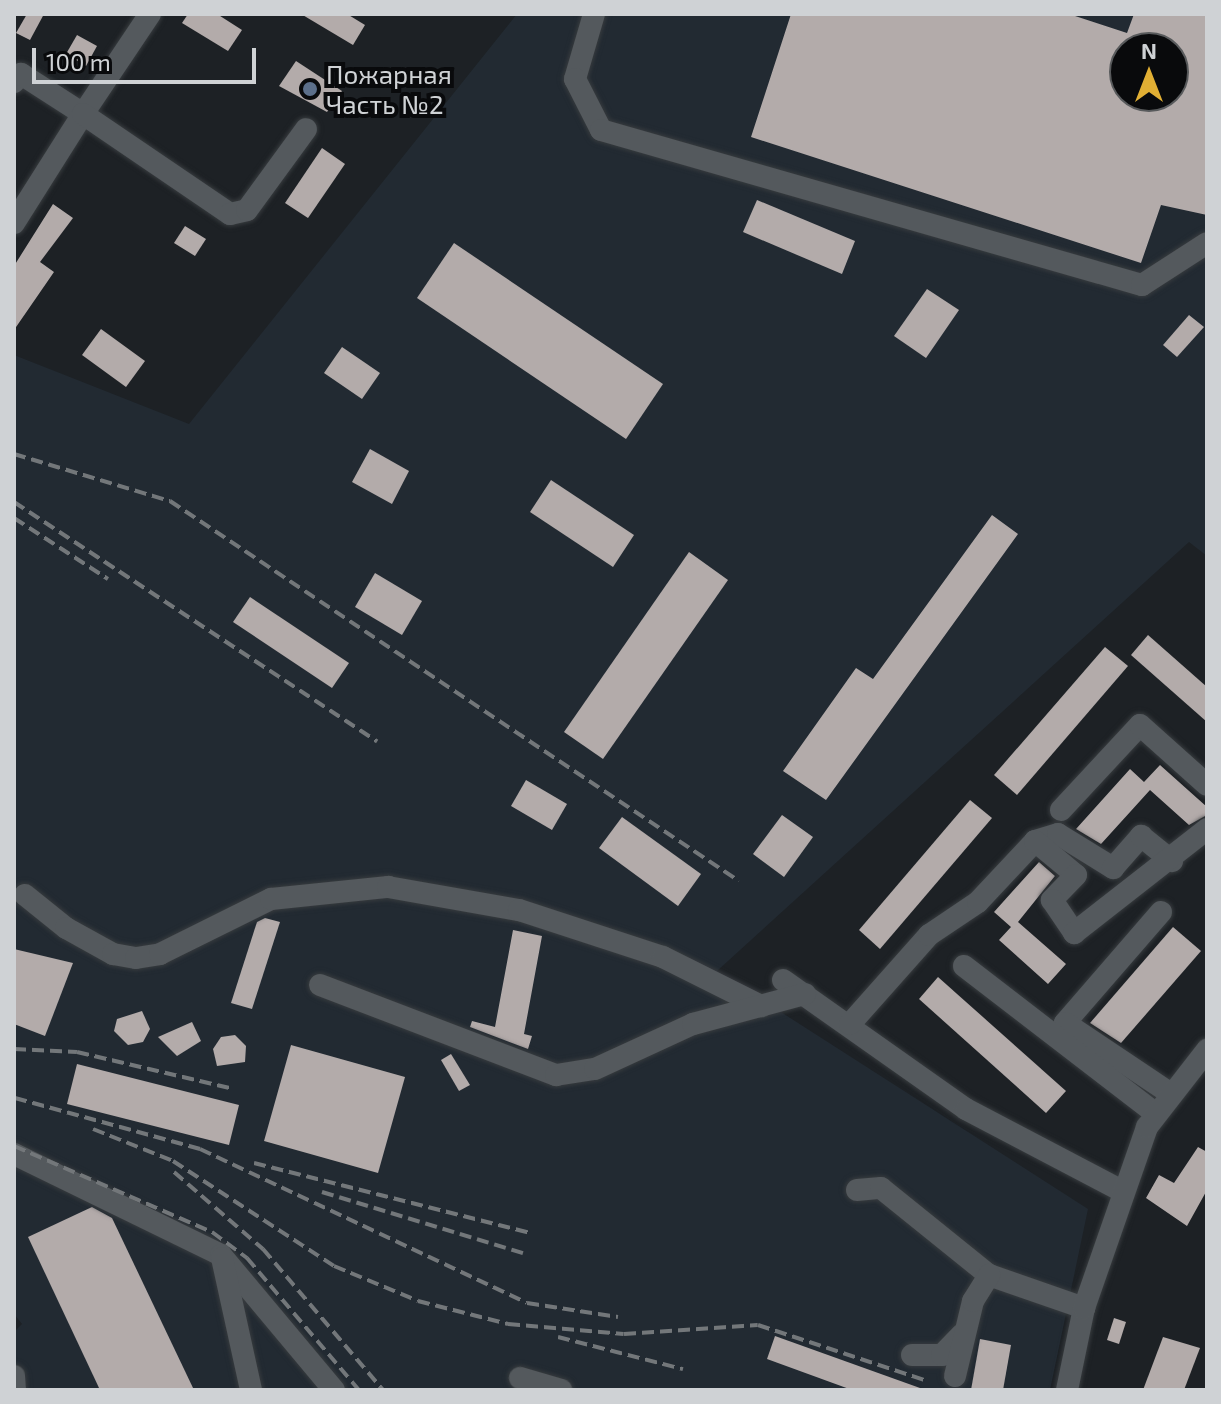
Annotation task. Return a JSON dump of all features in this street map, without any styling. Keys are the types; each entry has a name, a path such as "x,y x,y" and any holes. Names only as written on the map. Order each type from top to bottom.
{"street":[{"path":"14,223 150,14"},
{"path":"594,14 575,79 601,130 1142,285 1207,243"},
{"path":"16,75 83,114 230,214 247,210 306,129"},
{"path":"1061,810 1140,725 1207,785"},
{"path":"1035,841 1076,875 1052,900 1074,933 1172,861 1207,829"},
{"path":"850,1024 929,935 978,902 1035,841 1058,834 1113,868 1141,836 1172,861"},
{"path":"25,895 78,935 136,958 160,954 271,899 388,887 519,910 663,957 761,1006"},
{"path":"1161,912 1065,1023 1171,1094"},
{"path":"964,966 1156,1114"},
{"path":"783,980 850,1024 966,1109 1122,1191"},
{"path":"320,985 556,1075 595,1069 693,1024 805,994"},
{"path":"1067,1390 1084,1308 1122,1191 1156,1114 1207,1050"},
{"path":"14,1154 221,1255 334,1390"},
{"path":"857,1190 881,1188 989,1275 1084,1308"},
{"path":"221,1255 251,1390"},
{"path":"955,1376 964,1330 989,1275"},
{"path":"912,1355 942,1355 964,1330"},
{"path":"14,1376 15,1390"},
{"path":"520,1378 561,1390"}],"shaded area":[{"path":"517,14 1207,14 1207,556 1189,542 717,971 1088,1209 1050,1390 14,1390 14,1332 22,1324 14,1314 14,355 189,424"}],"building":[{"path":"27,14 44,14 30,40 16,33"},
{"path":"188,14 217,14 242,30 228,51 182,23"},
{"path":"301,14 347,14 365,25 353,45"},
{"path":"791,14 1069,14 1124,32 1109,32 1109,112 1189,112 1189,32 1127,32 1134,14 1207,14 1207,215 1161,205 1141,263 751,137"},
{"path":"77,35 97,46 86,66 66,54"},
{"name":"Пожарная Часть №2","path":"296,61 342,91 327,112 279,86"},
{"path":"322,148 345,164 308,218 285,203"},
{"path":"757,200 855,241 842,274 743,232"},
{"path":"53,204 73,218 40,262 54,272 14,330 14,266"},
{"path":"185,226 206,239 195,256 174,243"},
{"path":"454,243 663,384 626,439 417,298"},
{"path":"927,289 959,310 926,358 894,336"},
{"path":"1189,315 1204,327 1177,357 1163,345"},
{"path":"101,329 145,361 126,387 82,355"},
{"path":"342,347 380,373 362,399 324,373"},
{"path":"370,449 409,471 392,504 352,482"},
{"path":"551,480 634,535 613,567 530,512"},
{"path":"992,515 1018,534 826,800 783,771 856,668 873,679"},
{"path":"689,552 728,580 603,759 564,732"},
{"path":"375,573 422,601 402,635 355,607"},
{"path":"250,597 349,663 332,688 233,622"},
{"path":"1148,635 1207,687 1207,722 1131,655"},
{"path":"1105,647 1128,666 1017,795 994,775"},
{"path":"1160,765 1207,807 1207,815 1189,825 1150,790 1101,844 1076,829 1130,769 1144,782"},
{"path":"526,780 567,804 552,830 511,806"},
{"path":"970,800 992,818 880,949 859,930"},
{"path":"782,815 813,837 784,877 753,854"},
{"path":"622,817 701,874 678,906 599,848"},
{"path":"1039,862 1055,876 1018,922 1066,964 1048,984 999,940 1011,927 994,912"},
{"path":"265,918 280,922 252,1009 231,1003 257,922"},
{"path":"1173,927 1201,951 1121,1043 1090,1023"},
{"path":"513,930 542,936 524,1034 532,1036 528,1049 470,1027 472,1021 495,1027"},
{"path":"14,949 73,963 45,1036 14,1024"},
{"path":"938,977 1066,1091 1046,1113 919,999"},
{"path":"142,1011 150,1029 143,1042 128,1045 114,1031 117,1019"},
{"path":"192,1022 201,1041 177,1056 158,1037"},
{"path":"235,1035 246,1046 245,1062 217,1066 213,1049 221,1037"},
{"path":"291,1045 405,1077 378,1173 264,1141"},
{"path":"451,1054 470,1085 459,1091 441,1060"},
{"path":"77,1064 239,1105 229,1145 67,1104"},
{"path":"1198,1147 1207,1152 1207,1190 1187,1226 1146,1198 1159,1175 1174,1183"},
{"path":"92,1207 112,1218 194,1390 100,1390 28,1237"},
{"path":"1114,1318 1126,1322 1119,1344 1107,1340"},
{"path":"775,1336 920,1390 852,1390 767,1359"},
{"path":"1163,1337 1200,1348 1184,1390 1143,1390"},
{"path":"980,1339 1011,1345 1003,1390 971,1390"}],"railway":[{"path":"14,454 170,501 739,881"},
{"path":"14,502 377,741"},
{"path":"14,518 108,579"},
{"path":"14,1049 77,1052 233,1089"},
{"path":"15,1098 200,1149 527,1303 618,1317"},
{"path":"93,1129 173,1161 334,1266 418,1301 508,1324 624,1334 758,1325 927,1381"},
{"path":"14,1146 212,1232 247,1258 359,1390"},
{"path":"254,1163 531,1233"},
{"path":"174,1172 263,1249 383,1390"},
{"path":"322,1192 529,1255"},
{"path":"558,1337 683,1369"}],"place":[{"name":"Пожарная Часть №2","path":"310,89"}]}
